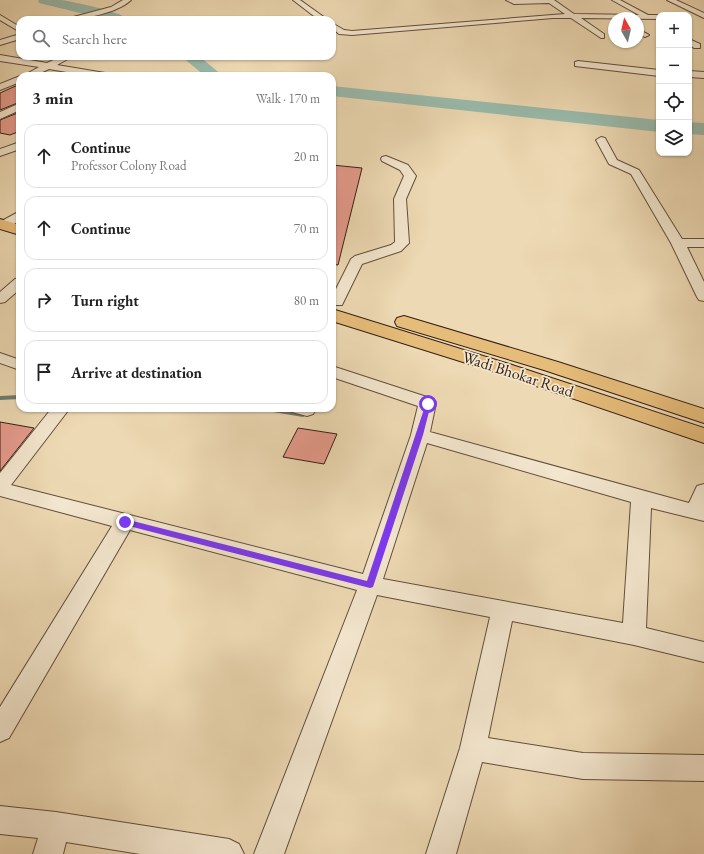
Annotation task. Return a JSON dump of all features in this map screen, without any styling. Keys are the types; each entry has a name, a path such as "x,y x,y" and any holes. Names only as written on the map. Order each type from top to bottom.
{"main road":[{"path":"1,221 16,220"},
{"name":"Wadi Bhokar Road","path":"336,306 545,373 704,416"},
{"name":"Wadi Bhokar Road","path":"545,373 704,436"}],"street":[{"path":"81,16 113,8 128,0"},
{"path":"296,0 318,16"},
{"path":"509,0 514,2 551,1 601,36"},
{"path":"615,0 656,22"},
{"path":"670,0 704,17"},
{"path":"0,16 16,27"},
{"path":"336,28 342,32 352,33 573,16 608,17"},
{"path":"647,17 656,17"},
{"path":"692,17 704,17"},
{"path":"0,42 16,37"},
{"path":"694,42 704,40"},
{"path":"0,58 76,72"},
{"path":"0,63 9,60"},
{"path":"36,72 61,60"},
{"path":"578,64 656,73"},
{"path":"692,74 704,75"},
{"path":"0,87 16,81"},
{"path":"0,117 16,108"},
{"path":"0,117 13,120"},
{"path":"602,140 613,162 635,172 678,243 704,297"},
{"path":"0,153 16,147"},
{"path":"336,301 356,262 360,259 396,248 402,243 400,200 410,173 404,167 386,159"},
{"path":"678,243 704,243"},
{"path":"0,299 16,285"},
{"path":"0,358 16,364"},
{"path":"269,854 370,585 420,435 427,403 336,372"},
{"path":"0,486 59,412"},
{"path":"420,435 641,498 700,513 704,490"},
{"path":"0,489 370,585 634,635 704,652"},
{"path":"634,635 641,498"},
{"path":"0,730 125,522"},
{"path":"442,854 446,834 473,748 503,610"},
{"path":"473,748 583,766 704,768"},
{"path":"0,820 56,826 229,854"},
{"path":"48,854 56,826"}],"building":[{"path":"16,86 16,104 0,110 0,93"},
{"path":"16,114 16,133 10,135 0,133 0,120"},
{"path":"336,165 362,168 338,265 336,265"},
{"path":"0,422 34,428 0,471"},
{"path":"298,428 337,434 324,464 283,457"}],"waterway":[{"path":"44,0 111,16"},
{"path":"194,60 210,72"},
{"path":"336,91 656,126"},
{"path":"692,128 704,129"},
{"path":"0,398 16,397"},
{"path":"285,412 303,415"}],"route":[{"path":"125,522 370,585 420,435 428,404"}]}
